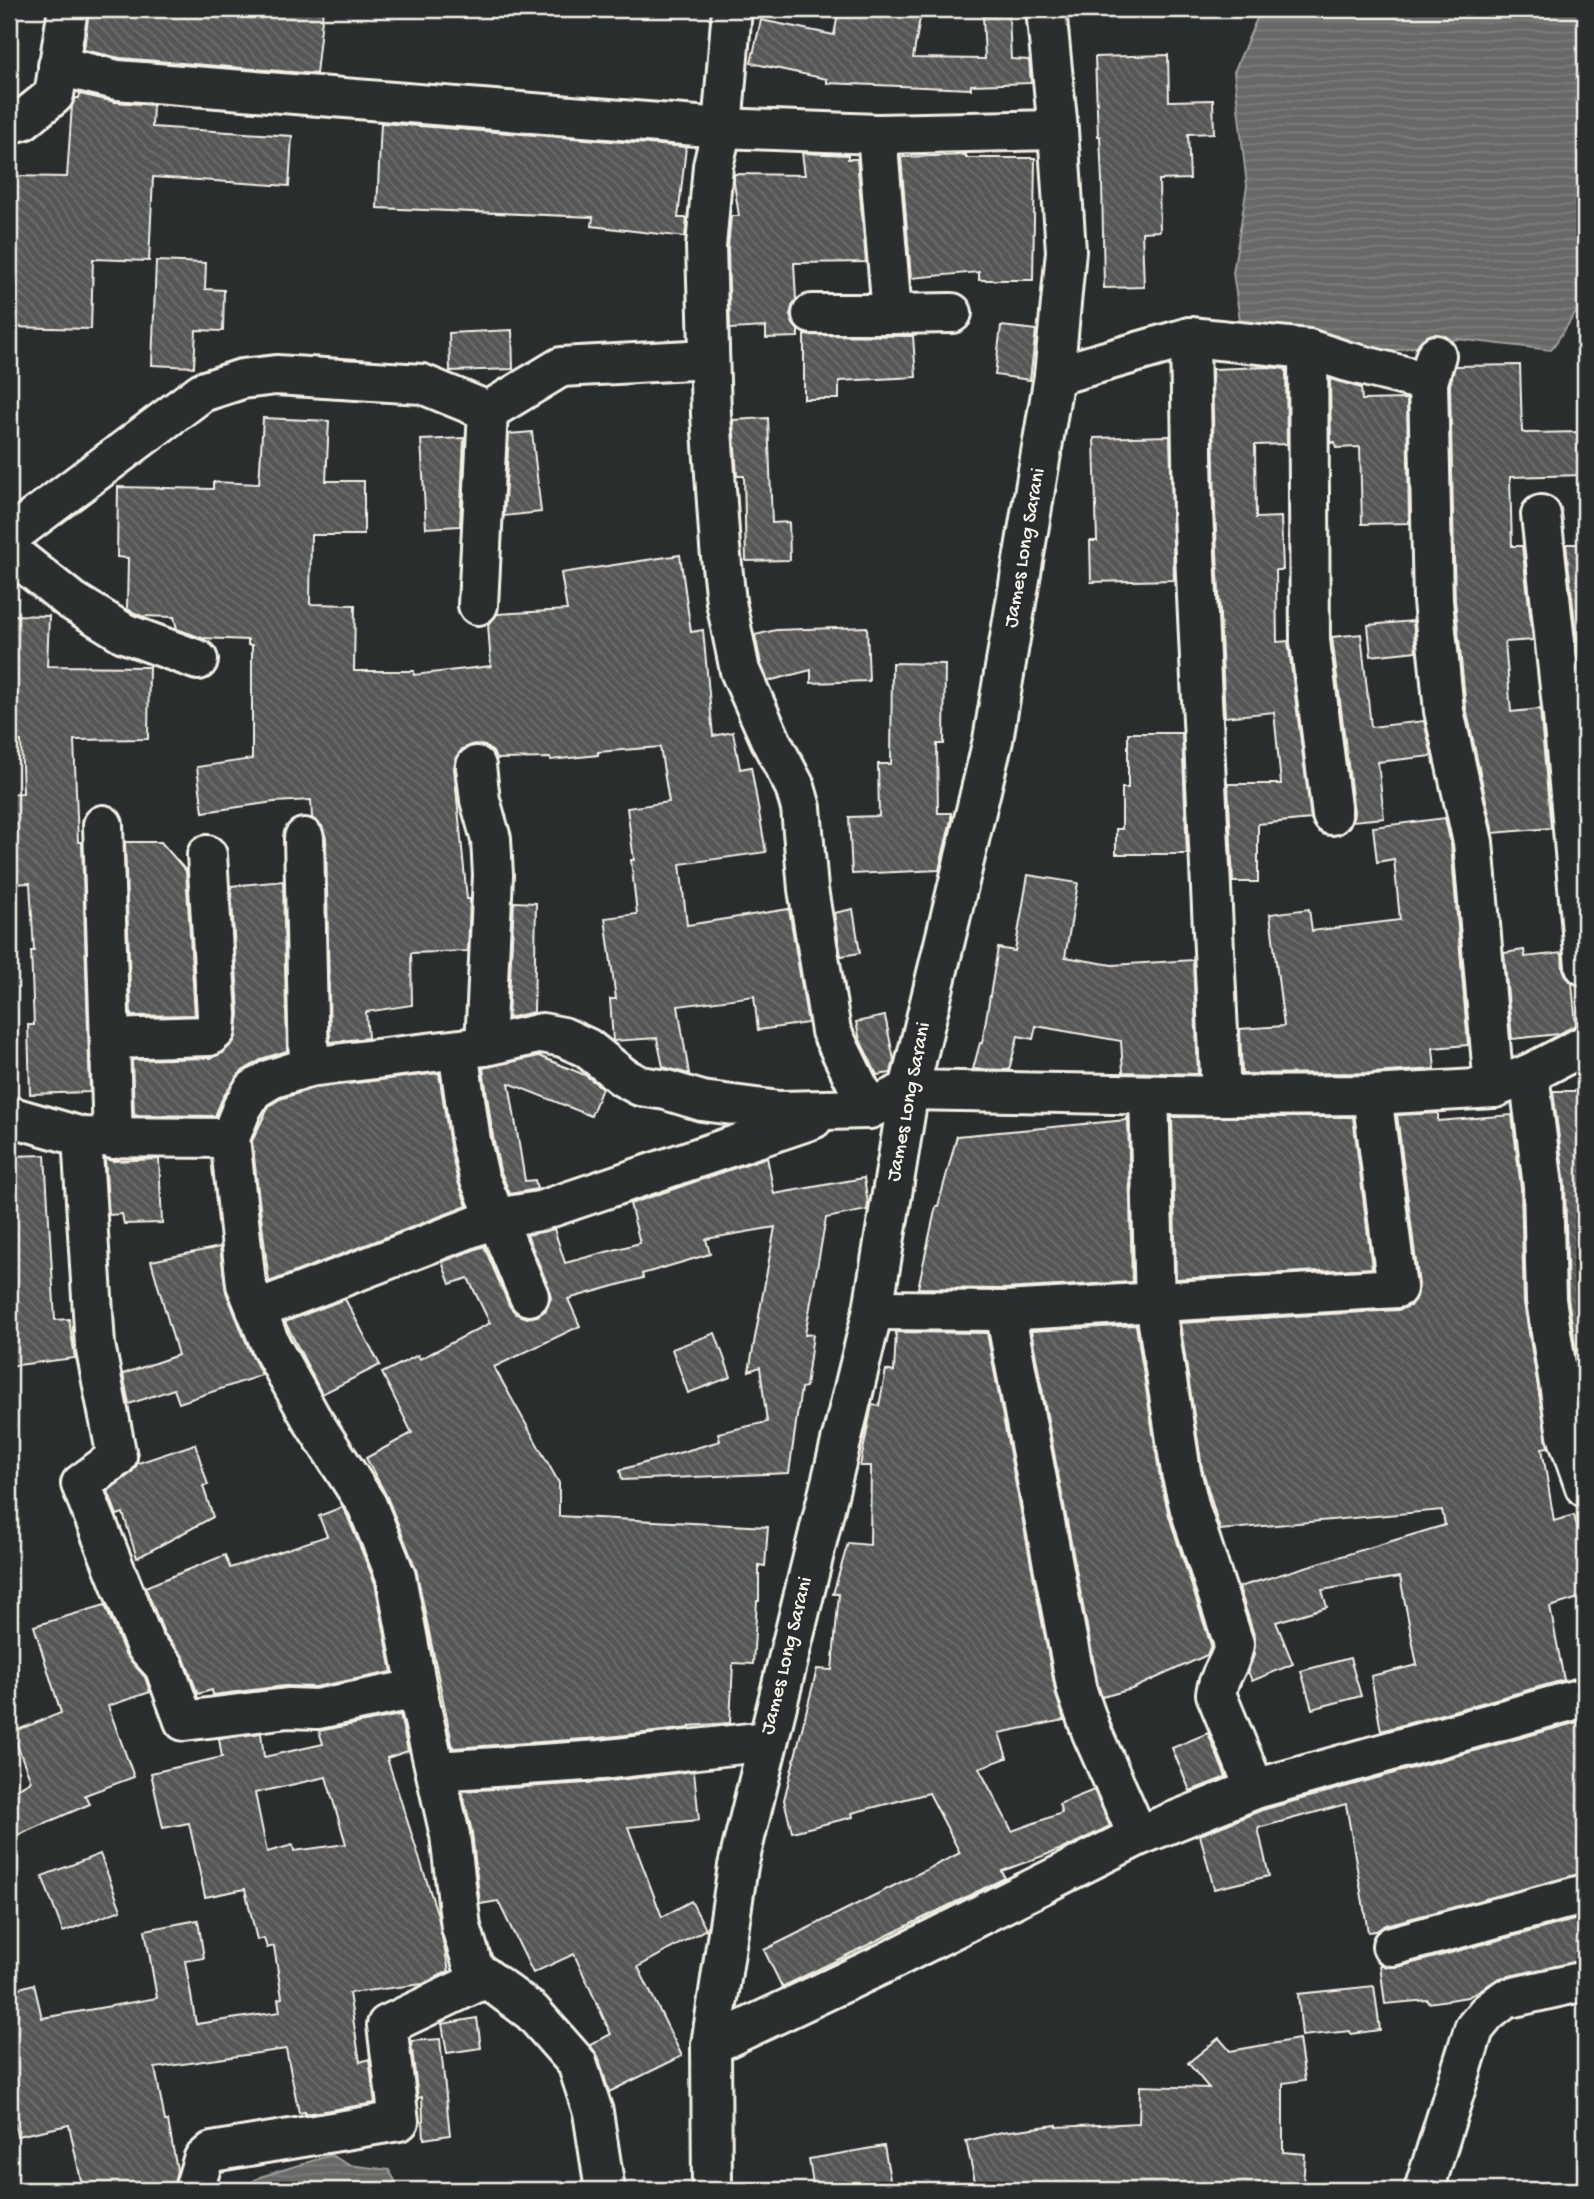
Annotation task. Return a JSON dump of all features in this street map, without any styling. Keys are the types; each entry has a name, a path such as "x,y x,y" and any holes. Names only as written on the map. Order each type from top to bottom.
{"street":[{"path":"9,124 23,120 54,94 68,9"},
{"path":"732,9 722,128 713,166 706,247 709,359 720,547 726,602 740,671 795,787 801,808 808,889 831,1031 855,1109"},
{"name":"James Long Sarani","path":"712,2190 711,2045 738,1866 873,1310 909,1090 993,740 1054,376 1066,251 1046,9"},
{"path":"58,66 117,80 722,128 877,134 1058,130"},
{"path":"877,134 892,314"},
{"path":"812,314 952,313"},
{"path":"1054,376 1190,337 1308,349 1345,361 1432,368 1433,601 1444,711 1473,842 1494,1088"},
{"path":"1190,337 1193,512 1222,1096"},
{"path":"1308,349 1310,641 1332,815"},
{"path":"488,411 561,367 709,359"},
{"path":"9,535 202,392 242,379 276,375 422,384 488,411"},
{"path":"478,605 488,411"},
{"path":"1541,515 1563,715 1585,966"},
{"path":"9,551 69,599 124,633 198,660"},
{"path":"476,766 480,800 491,839 494,875 472,1048 471,1141 480,1177 529,1296"},
{"path":"103,825 110,1039 98,1138 94,1345 117,1457 81,1483 145,1645 164,1666 184,1721 288,1708 317,1709 417,1689"},
{"path":"304,838 309,1067"},
{"path":"110,1039 209,1036 216,1030 207,855"},
{"path":"606,2190 593,2112 577,2063 531,2012 474,1969 461,1927 450,1835 417,1689 396,1577 367,1505 311,1418 271,1346 246,1284 230,1138 242,1108 253,1090 271,1079 309,1067 472,1048 542,1033 563,1037 587,1048 623,1077 640,1086 666,1090 702,1101 779,1111 855,1109"},
{"path":"256,1310 496,1218 540,1211 909,1090 1222,1096 1371,1095 1494,1088 1529,1074 1585,1045"},
{"path":"1529,1074 1543,1186 1546,1300 1567,1435 1585,1487"},
{"path":"1149,1095 1155,1303 1189,1509 1234,1644 1233,1655 1218,1683 1216,1694 1255,1789"},
{"path":"873,1310 1005,1311 1397,1288 1371,1095"},
{"path":"9,1116 98,1138 230,1138"},
{"path":"1005,1311 1077,1690 1138,1836"},
{"path":"711,2045 887,1962 1138,1836 1255,1789 1585,1697"},
{"path":"436,1771 601,1760 768,1741"},
{"path":"1392,1945 1585,1894"},
{"path":"194,2190 202,2160 212,2152 399,2120 387,2025 486,1979"},
{"path":"1424,2190 1474,2029 1487,2013 1505,1999 1585,1981"}],"shaded area":[{"path":"1261,9 1578,9 1585,12 1585,299 1551,350 1457,339 1381,353 1243,340 1233,273 1247,186 1234,72"},
{"path":"331,2155 349,2165 389,2170 400,2190 240,2190 260,2177"}],"building":[{"path":"89,9 323,9 316,74 120,58 84,50"},
{"path":"839,9 863,9 920,18 913,58 985,59 983,16 1009,15 1011,59 1029,60 1031,83 971,85 971,89 827,83 827,79 751,63 761,20 834,35"},
{"path":"1168,55 1169,101 1213,100 1214,133 1188,134 1190,179 1159,180 1160,231 1142,232 1144,287 1104,288 1102,182 1095,57"},
{"path":"80,94 115,102 153,105 152,127 292,136 289,186 153,177 149,261 93,259 91,329 9,327 9,176 67,177 72,105"},
{"path":"381,123 686,147 678,218 687,218 685,237 592,226 593,217 377,208"},
{"path":"802,153 848,155 848,159 857,159 866,262 794,263 796,300 790,315 798,330 798,337 766,338 766,327 730,329 728,248 731,216 739,216 734,174 805,175"},
{"path":"966,155 966,158 1035,158 1033,280 979,280 979,272 911,278 901,157"},
{"path":"156,261 206,263 205,289 224,290 223,331 196,330 194,367 152,365"},
{"path":"1001,326 1036,330 1030,380 995,375"},
{"path":"512,330 513,369 450,371 449,333"},
{"path":"804,335 913,336 916,377 839,381 839,399 804,399"},
{"path":"1520,365 1522,432 1585,432 1585,475 1510,477 1512,546 1522,546 1533,640 1505,642 1511,712 1540,709 1551,828 1493,833 1466,708 1455,600 1450,385 1455,366"},
{"path":"1212,369 1286,369 1287,444 1255,445 1256,518 1281,517 1283,570 1276,570 1277,642 1288,641 1311,819 1258,824 1258,882 1233,882 1228,784 1281,784 1274,712 1225,717 1215,511"},
{"path":"1330,379 1361,388 1362,400 1407,399 1409,523 1362,524 1360,447 1336,448 1335,442 1331,443"},
{"path":"263,418 329,421 326,481 364,481 364,535 311,535 310,604 355,605 354,671 414,671 414,675 491,666 488,624 497,614 567,610 561,573 680,555 691,632 703,630 713,736 733,732 740,769 751,767 766,852 680,864 687,925 789,909 808,1023 758,1030 754,996 678,1006 689,1074 663,1067 657,1038 613,1041 610,999 616,999 605,918 637,914 627,808 669,802 660,747 598,752 598,755 551,760 496,759 493,752 485,746 474,744 462,749 454,768 467,899 470,899 468,951 411,953 412,1005 366,1012 368,1038 330,1042 326,838 322,826 312,818 311,800 203,812 197,767 252,759 252,645 248,645 248,640 202,638 177,629 174,617 141,616 127,609 128,558 117,557 118,487 213,489 213,482 259,484"},
{"path":"768,418 772,523 789,522 790,560 746,561 744,476 737,476 733,420"},
{"path":"532,432 541,512 504,516 509,434"},
{"path":"1170,436 1174,580 1091,582 1090,541 1097,541 1094,438"},
{"path":"464,438 460,526 426,528 421,440"},
{"path":"1566,544 1585,544 1585,713"},
{"path":"9,615 49,616 47,666 149,667 148,739 74,740 78,842 82,842 90,1092 30,1094 28,1025 34,1025 31,951 34,951 30,883 9,884 9,794 23,793 21,741 9,741"},
{"path":"1413,621 1416,651 1371,656 1368,625"},
{"path":"867,627 869,681 811,683 811,670 768,681 761,664 755,635 776,630"},
{"path":"1361,634 1371,727 1424,721 1432,756 1378,762 1384,818 1353,821 1332,637"},
{"path":"892,663 945,664 944,744 937,744 938,813 951,813 951,820 939,870 852,874 849,817 879,816 878,764 891,764"},
{"path":"1128,733 1182,733 1187,854 1116,854 1116,829 1122,829 1122,788 1128,788"},
{"path":"1445,818 1451,845 1468,1045 1433,1048 1435,1069 1371,1073 1242,1074 1240,1029 1284,1026 1270,914 1309,909 1312,931 1400,920 1394,859 1377,862 1373,827"},
{"path":"125,842 161,842 186,871 195,1015 131,1016"},
{"path":"1028,875 1078,883 1065,957 1112,965 1193,960 1198,1074 1123,1072 1121,1041 1036,1026 1033,1039 1018,1036 1009,1070 973,1069 982,1043 998,948 1015,951"},
{"path":"283,881 287,1051 264,1058 241,1072 223,1097 215,1116 134,1115 132,1060 210,1058 223,1053 235,1040 239,1014 231,886"},
{"path":"514,902 536,903 534,1012 508,1018"},
{"path":"853,909 860,953 841,956 834,913"},
{"path":"1524,950 1525,957 1562,953 1563,969 1572,983 1576,1025 1559,1034 1512,1039 1504,953"},
{"path":"885,1016 894,1060 891,1073 877,1075 860,1040 856,1022"},
{"path":"539,1056 585,1075 602,1088 591,1116 509,1083 525,1181 535,1180 537,1189 510,1194 500,1170 483,1068"},
{"path":"439,1073 450,1146 458,1182 467,1206 269,1282 252,1141 269,1106 280,1099 314,1088"},
{"path":"1553,1091 1585,1091 1585,1410 1568,1298 1565,1185"},
{"path":"1438,1113 1438,1121 1512,1115 1521,1188 1524,1303 1548,1447 1542,1448 1554,1521 1574,1515 1585,1553 1585,1596 1550,1607 1564,1680 1381,1731 1371,1676 1417,1665 1400,1577 1322,1590 1327,1607 1276,1622 1293,1664 1252,1681 1248,1671 1254,1655 1255,1638 1239,1587 1445,1525 1442,1510 1220,1530 1202,1468 1180,1323 1398,1310 1410,1306 1417,1296 1419,1285 1397,1115"},
{"path":"1172,1117 1353,1117 1372,1268 1176,1279"},
{"path":"1126,1118 1132,1282 1004,1289 918,1288 936,1206 957,1136"},
{"path":"45,1155 55,1320 69,1319 75,1358 9,1366 9,1156"},
{"path":"767,1157 774,1194 864,1178 868,1203 867,1210 826,1218 805,1335 813,1334 806,1387 801,1388 789,1473 622,1480 620,1470 720,1441 718,1433 767,1422 760,1367 749,1371 775,1227 706,1239 710,1254 642,1274 643,1278 568,1299 580,1326 494,1367 559,1483 559,1516 768,1527 765,1566 759,1565 759,1601 753,1664 733,1663 730,1723 599,1738 453,1748 416,1569 387,1497 366,1458 412,1433 382,1373 418,1355 420,1359 490,1323 468,1278 450,1284 442,1262 484,1246 509,1305 516,1314 527,1318 537,1316 546,1310 551,1298 527,1235 554,1229 565,1263 640,1243 630,1204"},
{"path":"105,1159 159,1159 162,1223 124,1224 122,1214 109,1215"},
{"path":"220,1247 226,1292 262,1375 179,1403 174,1389 129,1404 123,1374 178,1355 151,1261"},
{"path":"345,1299 380,1365 322,1394 285,1322"},
{"path":"1136,1325 1160,1477 1169,1516 1211,1645 1207,1655 1132,1689 1102,1697 1031,1331"},
{"path":"896,1332 987,1333 1056,1695 1064,1720 999,1733 1007,1758 979,1768 1012,1831 1062,1813 1059,1804 1094,1790 1110,1826 1067,1847 1002,1871 1005,1878 782,1987 764,1950 960,1853 929,1793 852,1813 853,1817 792,1832 784,1800 817,1669 832,1670 839,1594 833,1594 848,1543 870,1545 871,1466 860,1466 872,1405 879,1406 886,1370 894,1372"},
{"path":"715,1333 731,1377 688,1393 672,1349"},
{"path":"195,1444 208,1485 203,1486 213,1517 137,1558 123,1513 117,1515 108,1491 130,1474 138,1463"},
{"path":"342,1507 375,1583 392,1672 315,1687 285,1686 213,1695 212,1690 198,1694 184,1658 164,1633 145,1587 225,1555 230,1568 327,1536 319,1516"},
{"path":"105,1605 125,1654 145,1677 150,1692 108,1706 134,1777 85,1795 90,1804 9,1839 9,1793 31,1781 12,1732 61,1713 34,1626"},
{"path":"1350,1658 1361,1696 1312,1709 1301,1671"},
{"path":"400,1715 408,1751 387,1758 438,1916 449,1971 423,1984 349,1993 360,2062 369,2059 375,2103 299,2113 286,2049 155,2068 177,2170 173,2190 83,2190 69,2125 17,2136 9,2094 9,1991 34,1984 42,2018 157,1998 145,1930 198,1920 204,1958 185,1961 196,2024 280,2012 278,1999 282,1998 274,1946 267,1948 264,1938 257,1940 245,1889 205,1897 189,1823 163,1828 151,1773 222,1757 219,1739 261,1733 264,1757 323,1744 319,1731","holes":["326,1777 346,1844 294,1851 293,1845 267,1852 255,1793"]},
{"path":"1585,1720 1585,1873 1368,1932 1346,1804 1258,1828 1269,1876 1214,1889 1200,1835 1262,1810"},
{"path":"1208,1733 1226,1777 1190,1791 1172,1748"},
{"path":"694,1771 699,1820 628,1827 662,1917 691,1901 706,1929 638,1967 682,2056 609,2092 598,2056 590,2045 611,2034 574,1954 533,1973 498,1901 480,1904 472,1832 462,1791 602,1782"},
{"path":"100,1854 121,1910 63,1932 42,1876"},
{"path":"1585,1917 1585,1960 1500,1978 1468,1997 1429,2003 1428,2000 1385,2004 1380,1964 1398,1967"},
{"path":"1374,1986 1380,2030 1302,2036 1298,1994"},
{"path":"477,2018 481,2048 447,2053 442,2024"},
{"path":"1219,2038 1230,2051 1299,2039 1305,2080 1283,2083 1283,2152 1305,2154 1303,2190 977,2190 966,2141 1002,2132 1057,2125 1139,2123 1140,2086 1209,2088 1188,2063"},
{"path":"440,2039 450,2135 424,2139 422,2097 418,2098 411,2041"},
{"path":"884,2146 892,2190 814,2190 809,2159"}]}
